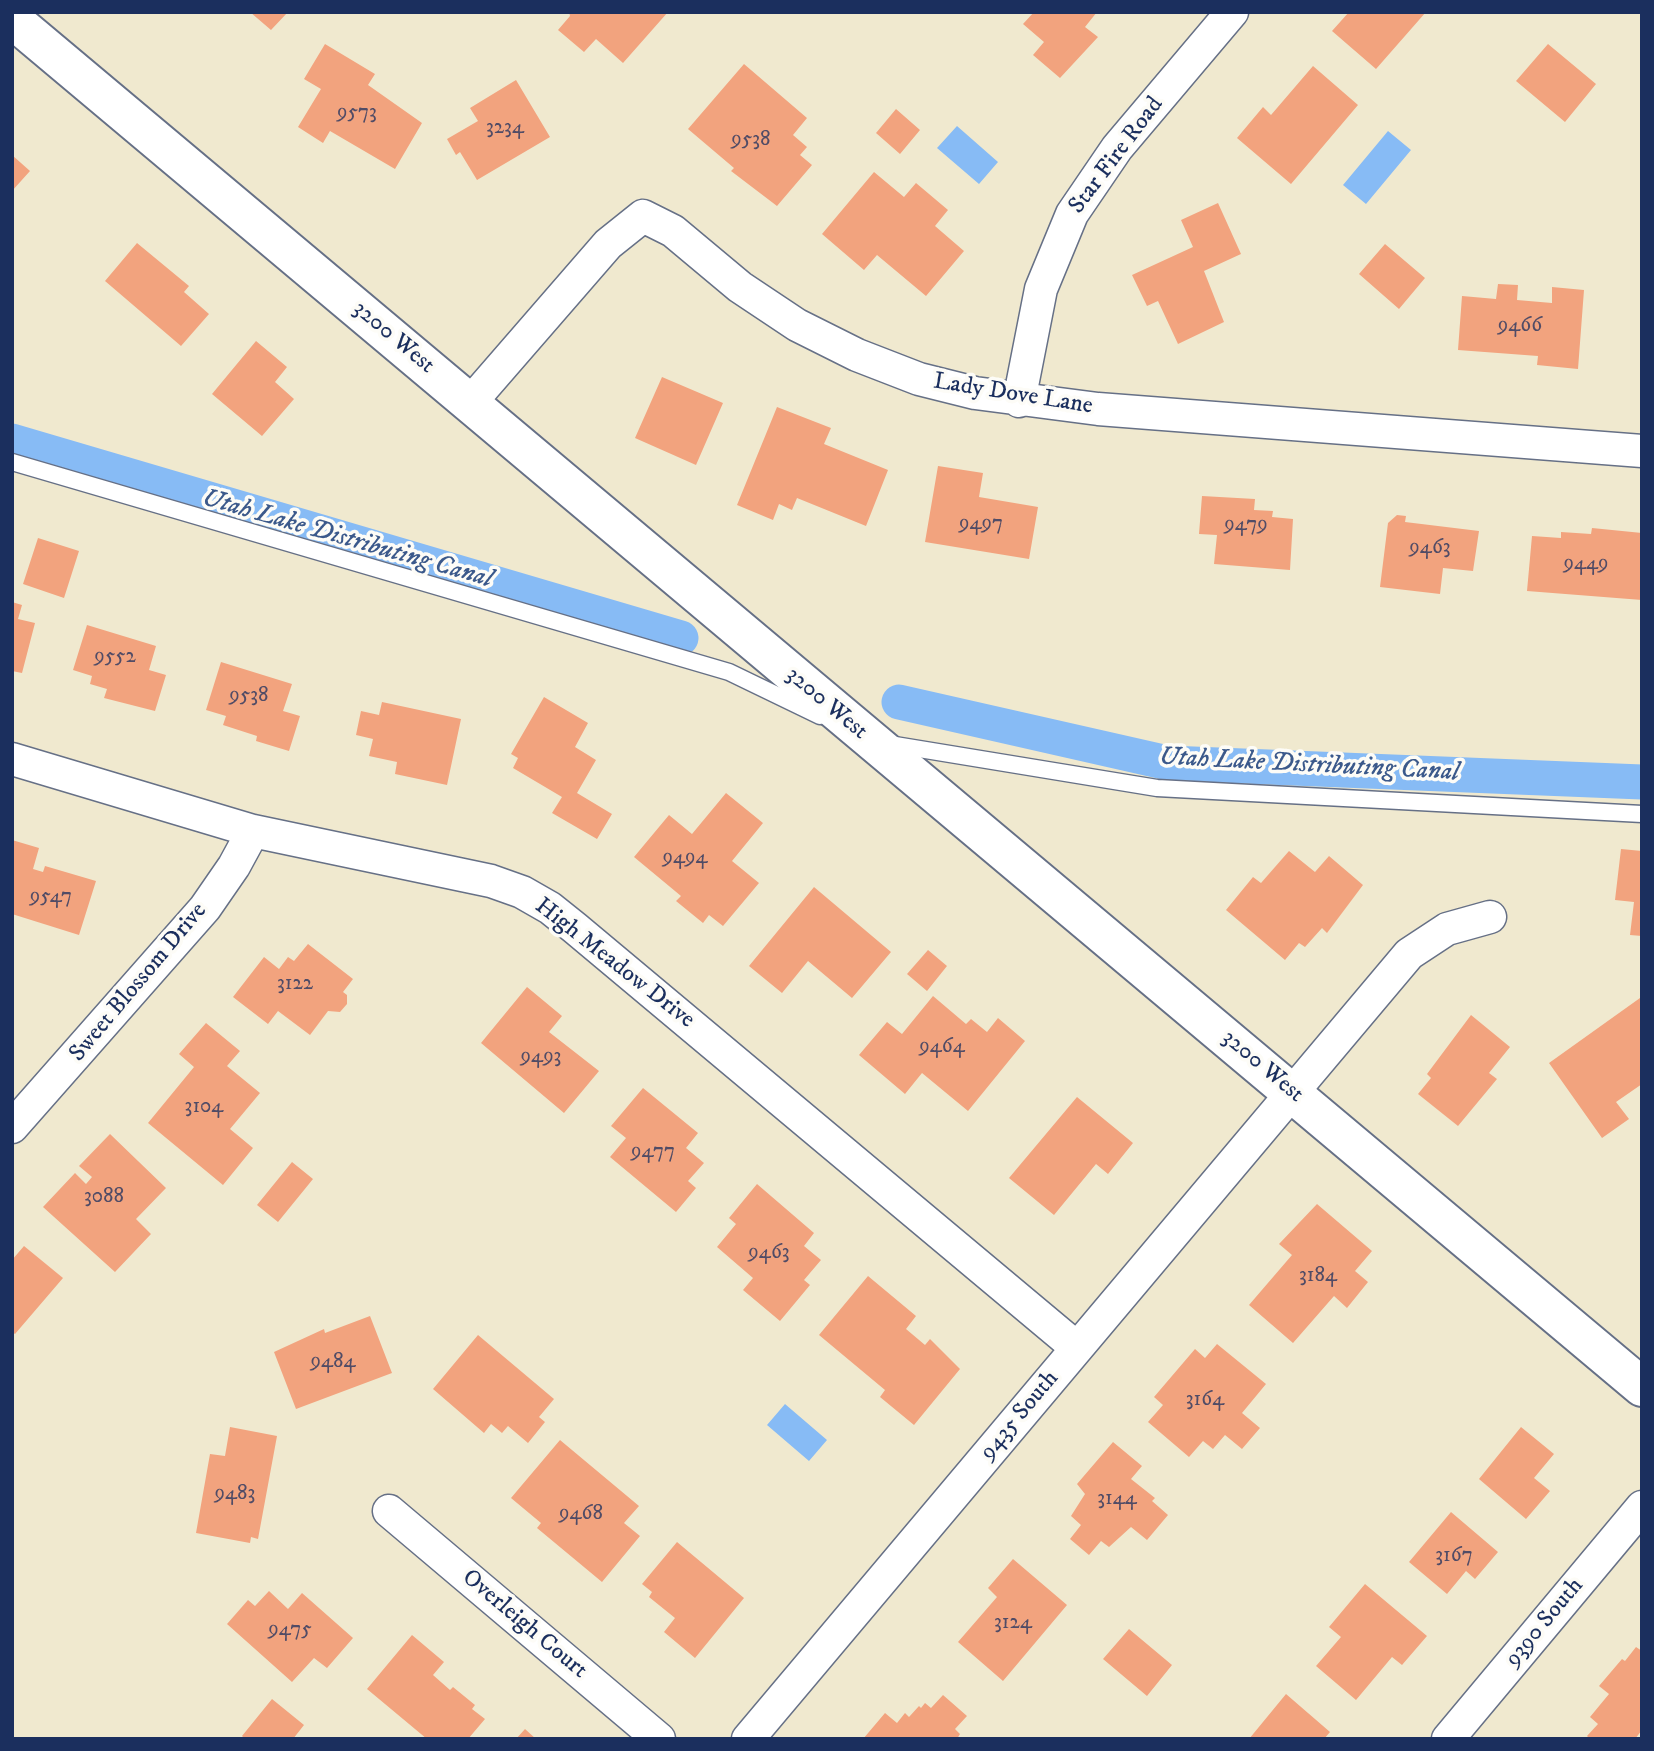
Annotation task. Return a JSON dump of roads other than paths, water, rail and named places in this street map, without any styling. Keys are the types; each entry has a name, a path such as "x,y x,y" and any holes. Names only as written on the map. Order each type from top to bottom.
{"street":[{"name":"Star Fire Road","path":"1019,401 1041,289 1072,214 1117,148 1232,12"},
{"name":"3200 West","path":"12,19 1642,1387"},
{"name":"Lady Dove Lane","path":"470,403 608,244 643,216 673,231 740,287 797,325 857,355 919,379 1019,401 1642,450"},
{"name":"High Meadow Drive","path":"12,759 253,831 491,881 522,892 550,908 1077,1348"},
{"name":"Sweet Blossom Drive","path":"12,1126 205,908 234,866 253,831"},
{"name":"9435 South","path":"748,1739 1409,954 1447,929 1490,917"},
{"name":"9390 South","path":"1448,1739 1642,1507"},
{"name":"Overleigh Court","path":"388,1511 659,1739"}],"lane":[{"path":"12,462 732,673 871,741 1157,788 1642,814"}],"water":[{"path":"957,126 998,162 979,184 937,148"},
{"path":"1388,131 1411,150 1366,204 1343,185"},
{"path":"785,1404 827,1440 809,1461 767,1425"}],"waterway":[{"name":"Utah Lake Distributing Canal","path":"12,441 681,638"},
{"name":"Utah Lake Distributing Canal","path":"899,702 1168,763 1642,782"}]}
